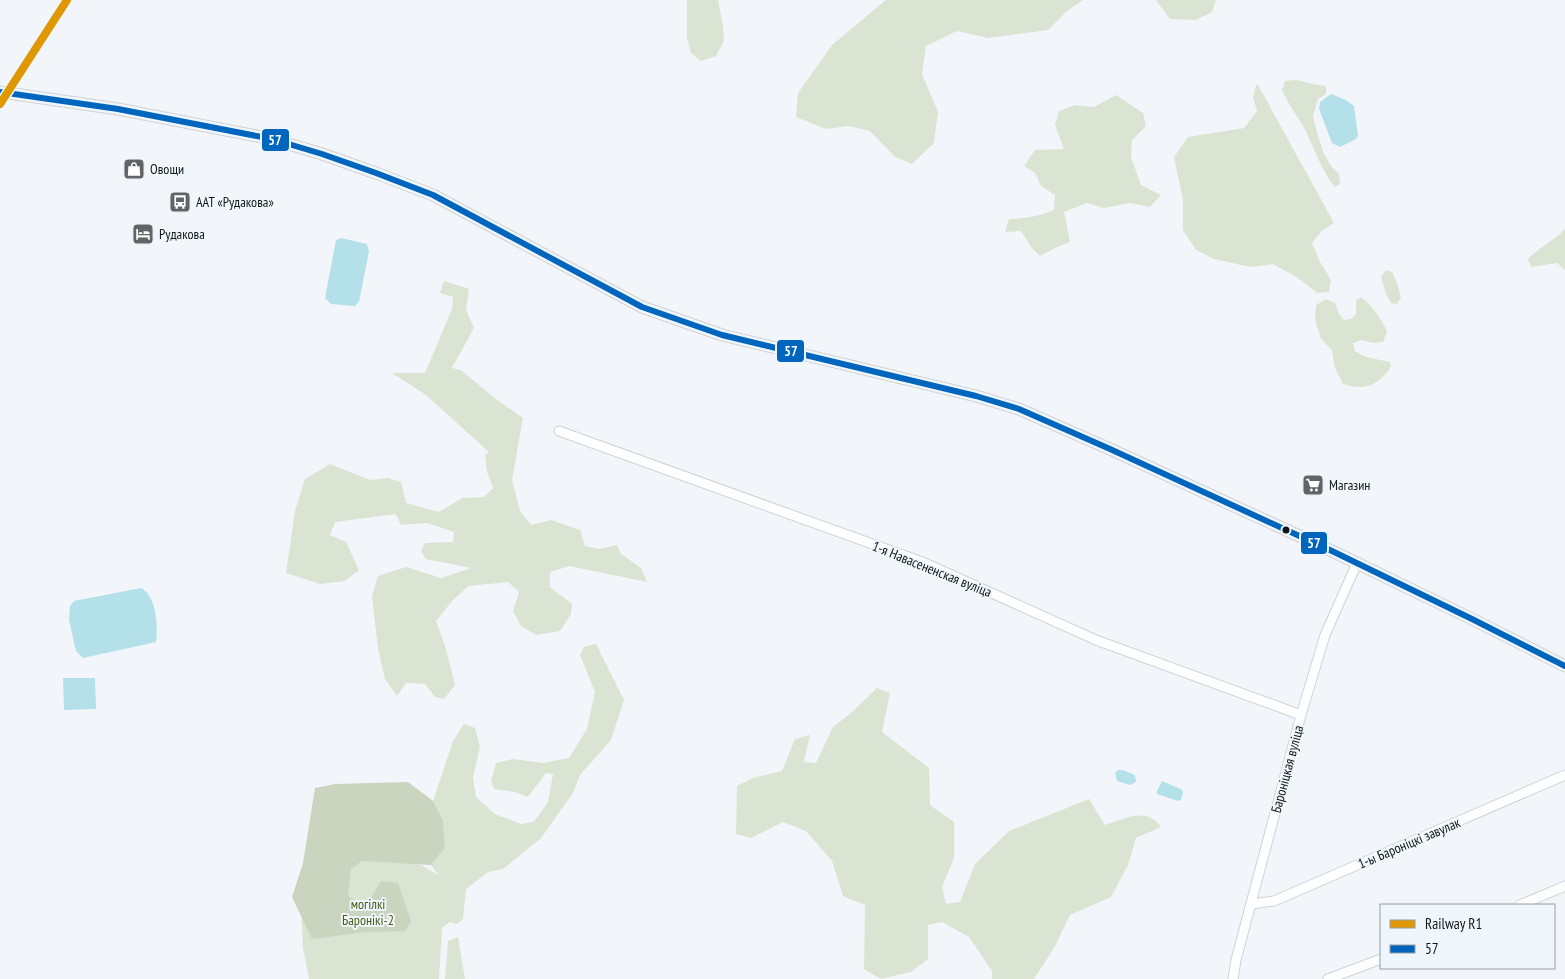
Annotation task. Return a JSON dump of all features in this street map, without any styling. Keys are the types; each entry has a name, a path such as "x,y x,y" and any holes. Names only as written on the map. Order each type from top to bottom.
{"main road":[{"path":"0,92 118,109 272,139 322,154 433,195 642,307 722,335 976,396 1018,409 1110,449 1357,563 1565,666"}],"street":[{"name":"1-я Навасененская вуліца","path":"559,431 925,563 1096,640 1301,715"},
{"name":"Бароніцкая вуліца","path":"1233,979 1250,904 1301,715 1325,635 1357,563"},
{"name":"1-ы Бароніцкі завулак","path":"1250,904 1274,901 1565,775"},
{"path":"1522,904 1565,886"},
{"path":"1328,979 1380,959"}],"green space":[{"path":"687,0 718,0 724,41 716,56 701,61 691,53 687,38"},
{"path":"886,0 1083,0 1067,11 1048,30 988,38 957,31 926,46 922,74 938,112 934,143 912,164 895,157 870,131 849,126 826,129 796,117 798,93 832,45"},
{"path":"1156,0 1216,0 1212,12 1196,20 1170,19"},
{"path":"1297,80 1326,86 1326,94 1318,99 1313,116 1324,154 1331,166 1339,174 1340,184 1335,187 1325,173 1302,124 1282,90 1285,81"},
{"path":"1257,83 1334,223 1322,231 1312,243 1320,262 1331,280 1329,292 1317,293 1298,278 1273,264 1250,267 1214,259 1196,250 1183,230 1183,200 1174,157 1188,137 1244,128 1257,111 1253,97"},
{"path":"1116,95 1143,113 1146,126 1132,140 1131,157 1141,185 1161,195 1150,207 1130,203 1104,208 1087,203 1064,212 1070,242 1040,256 1031,247 1021,231 1005,232 1009,219 1032,217 1054,210 1055,195 1041,186 1035,173 1024,166 1035,150 1064,149 1055,125 1059,111 1075,105 1094,107"},
{"path":"1565,229 1565,270 1557,263 1531,267 1528,259"},
{"path":"1386,270 1392,272 1397,283 1401,297 1397,304 1391,303 1386,294 1381,277"},
{"path":"444,281 469,289 466,310 474,328 452,368 461,370 497,400 523,418 512,480 520,511 531,525 551,520 580,530 585,546 599,549 617,545 621,554 641,568 647,582 569,566 550,572 550,587 572,604 571,614 560,631 536,635 521,626 513,611 519,592 508,582 469,586 453,600 436,621 446,649 455,685 444,699 435,697 425,684 406,683 397,696 385,679 378,649 372,596 378,576 406,567 441,578 471,568 426,559 421,551 425,543 453,542 454,532 427,523 401,525 396,514 335,522 330,535 346,542 359,570 345,581 320,584 286,573 295,511 305,479 330,464 370,480 388,478 401,482 406,503 439,512 462,498 484,497 493,488 487,472 485,455 489,452 426,395 392,373 425,373 452,309 453,297 440,293"},
{"path":"1361,297 1376,312 1387,331 1383,342 1372,343 1362,340 1353,343 1355,351 1366,357 1390,362 1391,367 1376,383 1358,387 1343,384 1335,368 1332,350 1321,339 1315,320 1316,305 1326,299 1335,303 1339,314 1344,320 1351,319 1356,314 1356,300"},
{"name":"могілкі Баронікі-2","path":"596,644 624,700 611,740 580,775 573,793 541,838 503,869 488,872 466,889 463,919 457,924 450,922 442,928 439,979 309,979 303,948 301,900 316,837 415,862 438,875 431,865 445,848 443,820 433,801 453,741 464,724 475,728 480,747 473,778 476,797 495,814 521,824 534,822 548,802 553,774 546,773 528,797 515,792 494,789 491,781 496,763 513,759 543,763 569,758 587,729 595,692 580,655 584,647"},
{"path":"877,688 890,693 882,732 929,768 930,805 954,822 954,858 942,887 946,904 960,902 975,864 1009,831 1089,799 1105,825 1128,817 1142,816 1149,817 1161,827 1136,838 1128,865 1111,897 1070,915 1054,948 1034,979 992,979 992,971 969,937 942,922 928,925 928,959 911,972 881,979 864,969 865,905 843,896 832,861 806,831 783,822 751,838 736,834 737,786 753,778 782,771 795,739 810,735 804,762 816,763 833,727"},
{"name":"могілкі Баронікі-2","path":"408,782 433,801 443,820 445,848 431,865 362,861 351,869 348,896 357,902 370,900 381,881 398,883 411,921 405,931 366,932 312,939 292,897 303,863 315,788 335,784"},
{"path":"458,937 465,979 445,979 448,941"}],"water":[{"path":"1331,94 1346,100 1354,106 1358,135 1356,139 1340,147 1332,143 1319,109 1320,102"},
{"path":"341,238 367,244 369,251 359,302 355,306 331,304 325,298 336,240"},
{"path":"141,588 150,598 155,612 156,642 83,658 76,651 69,620 70,606 74,601"},
{"path":"63,678 95,678 96,709 64,710"},
{"path":"1118,770 1135,775 1136,782 1130,785 1117,781 1115,773"},
{"path":"1162,781 1181,789 1183,792 1181,800 1178,801 1157,794"}],"rail line":[{"name":"R1","path":"0,104 67,0"}],"transit line":[{"name":"57","path":"0,92 118,109 272,139 376,173 433,195 642,307 722,335 976,396 1019,409 1332,551 1565,666"}],"place":[{"name":"Овощи","path":"134,169"},
{"name":"ААТ «Рудакова»","path":"180,202"},
{"name":"Рудакова","path":"143,234"},
{"name":"Магазин","path":"1313,485"}]}
